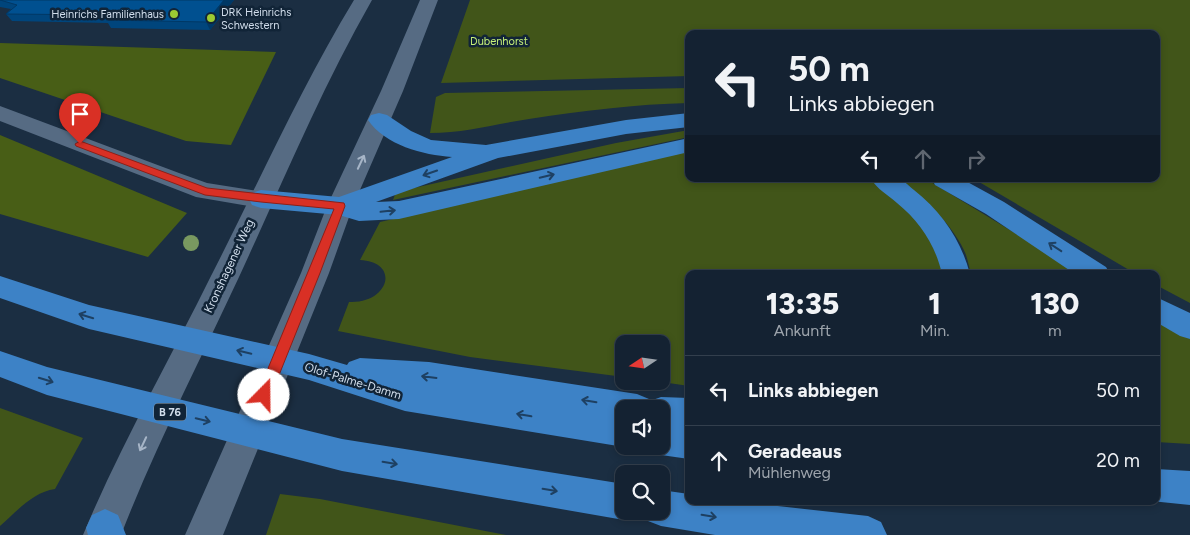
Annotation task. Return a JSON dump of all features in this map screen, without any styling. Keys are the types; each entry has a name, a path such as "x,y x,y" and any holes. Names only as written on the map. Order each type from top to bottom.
{"highway":[{"path":"379,120 394,131 422,146 457,150 493,151"},
{"path":"340,206 493,151 626,127 685,120"},
{"path":"261,199 340,206 359,212 399,210 685,146"},
{"path":"887,182 924,212 944,239 955,270"},
{"path":"949,182 995,208 1090,270"},
{"name":"Olof-Palme-Damm","path":"0,287 89,317 309,367 405,397 615,431"},
{"path":"1160,310 1190,326"},
{"name":"B 76","path":"0,364 47,381 342,455 615,500"},
{"path":"309,367 429,376 615,406"},
{"path":"670,412 685,413"},
{"path":"670,440 685,442"},
{"path":"1160,486 1190,488"},
{"path":"670,509 760,524 868,535"}],"main road":[{"name":"Kronshagener Weg","path":"105,532 173,381 226,274 289,137 341,35 363,0"},
{"path":"204,535 307,292 340,206 379,120 429,0"},
{"path":"0,113 161,176 205,191 261,199"}],"green space":[{"name":"Dubenhorst","path":"470,0 1190,0 1190,303 1160,287 1160,270 1129,270 979,182 1160,182 1160,30 685,30 685,76 441,83"},
{"path":"0,43 276,52 231,145 186,141 0,78"},
{"path":"685,88 685,103 589,111 468,130 430,133 436,97 445,93"},
{"path":"685,131 685,138 393,200 396,192 616,143"},
{"path":"0,135 187,213 148,257 0,214"},
{"path":"685,152 685,182 874,182 923,224 943,270 685,270 685,385 670,383 670,335 615,335 615,376 470,357 338,331 349,302 363,301 373,297 381,290 385,282 385,275 381,268 373,262 360,260 380,222"},
{"path":"902,182 931,182 1075,270 970,270 961,245 946,223 927,202"},
{"path":"1160,320 1190,338 1190,444 1160,442"},
{"path":"0,408 83,438 55,489 32,498 0,526"},
{"path":"280,494 320,499 506,535 266,535"}],"building":[{"path":"0,0 224,0 206,22 106,20 111,15 6,14 17,5"}],"place":[{"name":"Heinrichs Familienhaus","path":"174,14"},
{"name":"DRK Heinrichs Schwestern","path":"211,18"}],"route":[{"path":"80,144 205,191 261,199 340,206 315,273 264,395"}]}
